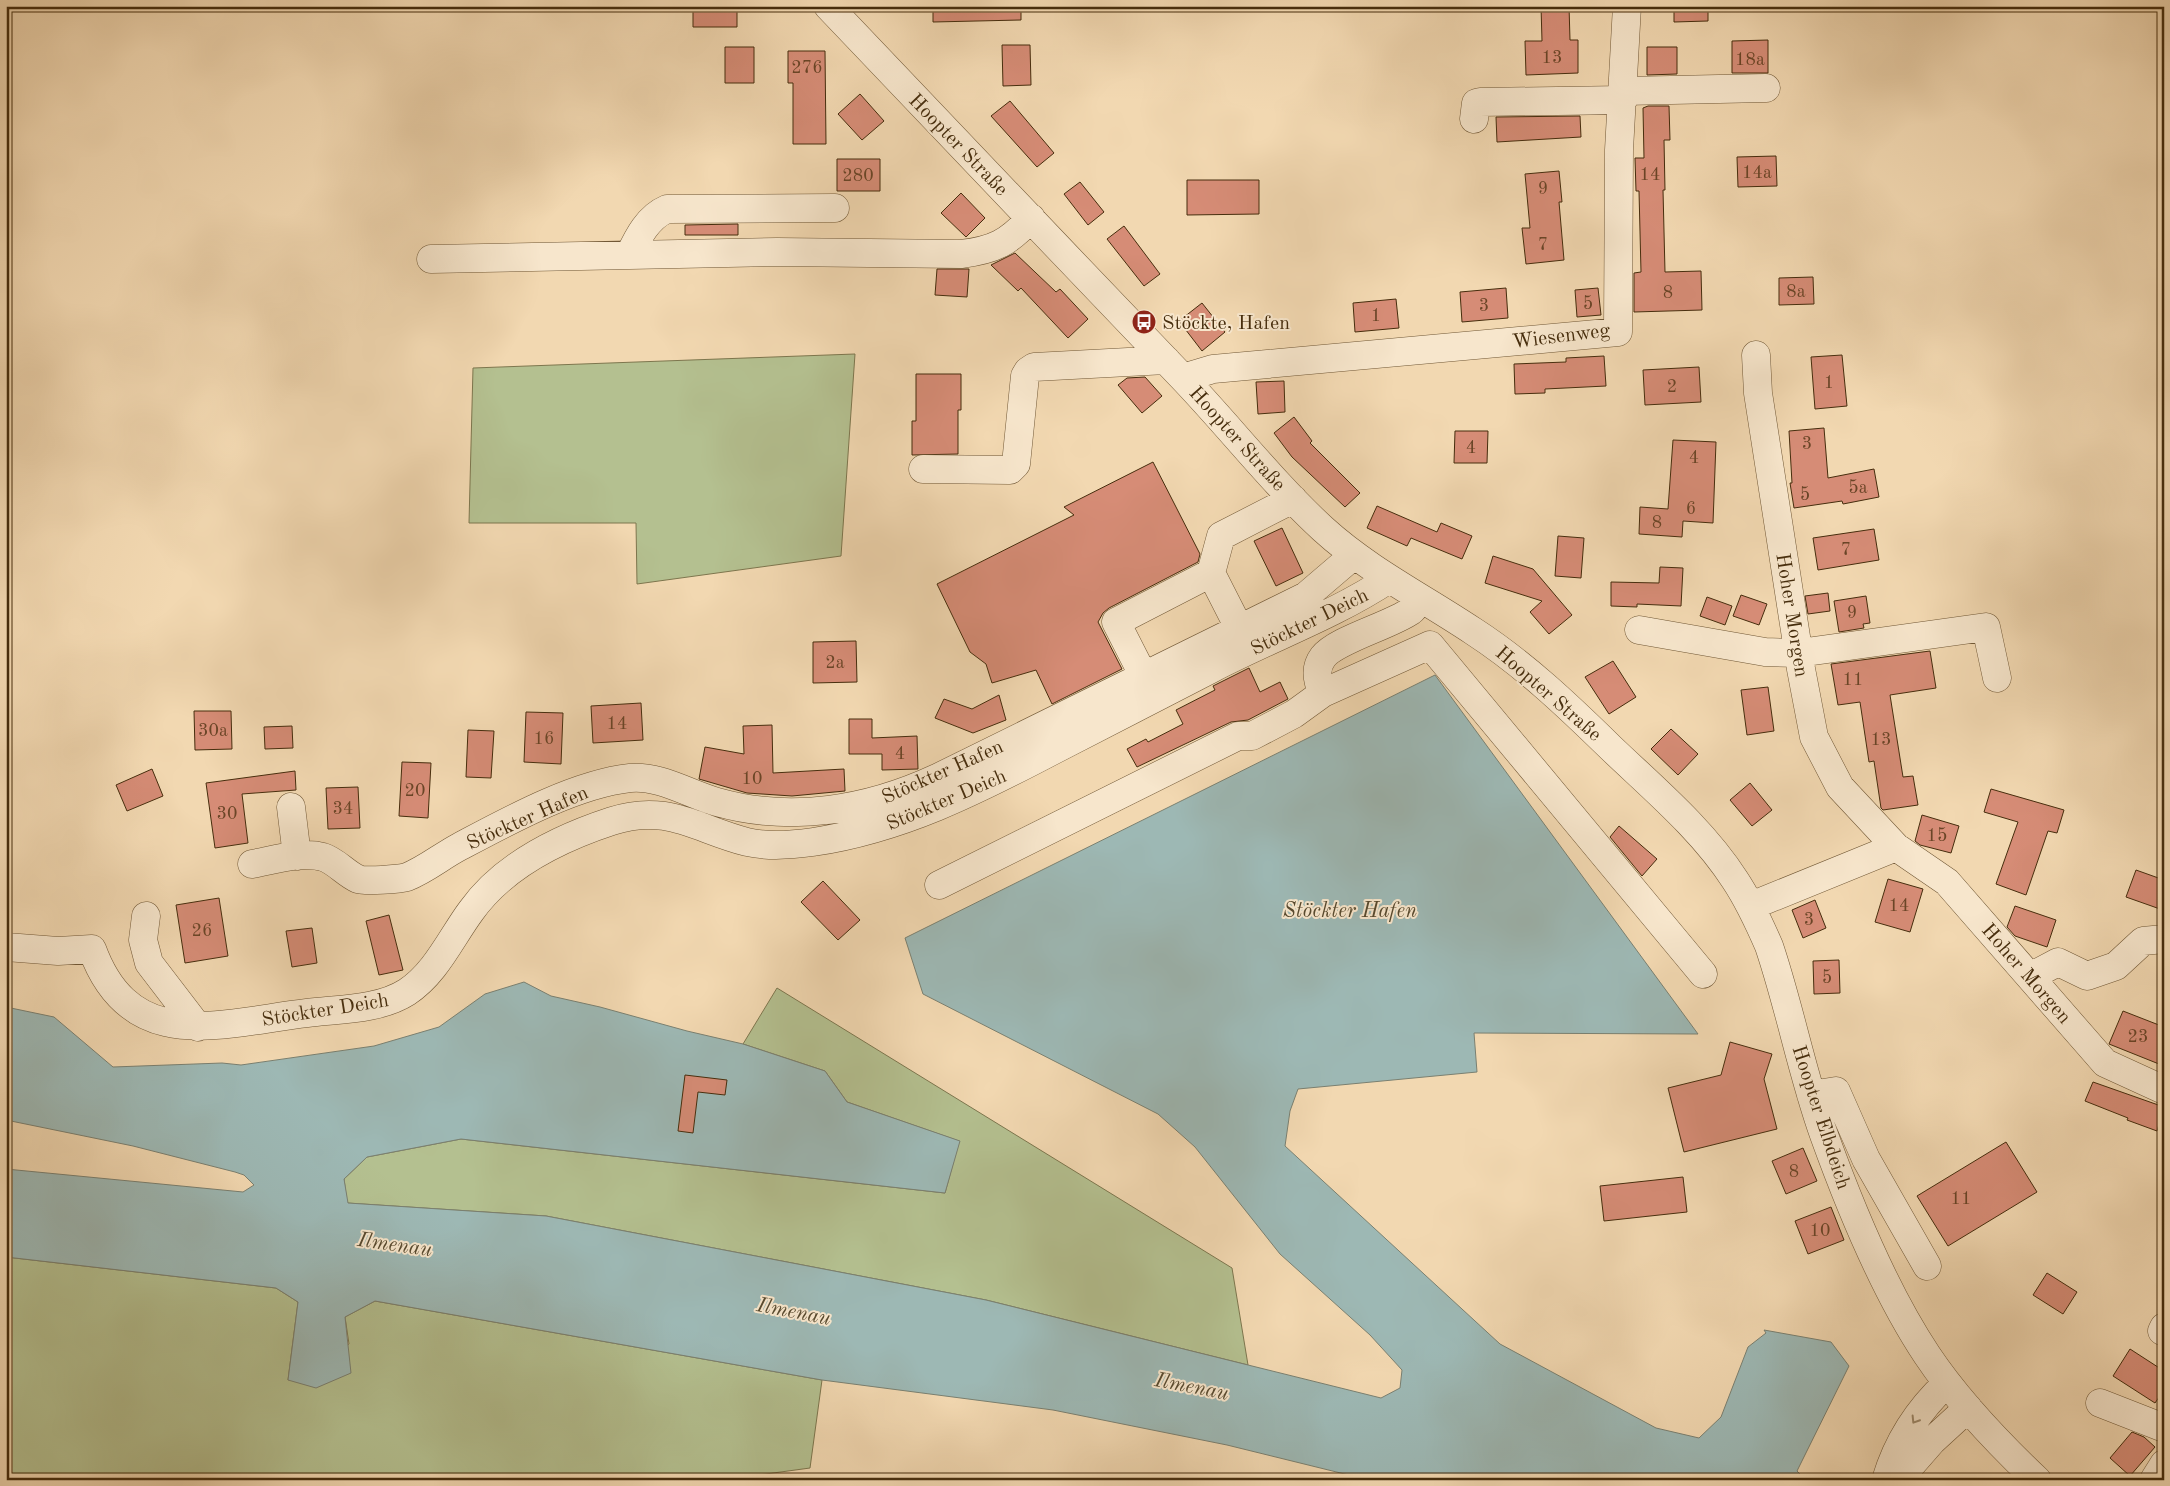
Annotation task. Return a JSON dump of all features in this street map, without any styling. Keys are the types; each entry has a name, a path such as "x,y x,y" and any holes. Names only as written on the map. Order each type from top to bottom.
{"street":[{"name":"Wiesenweg","path":"1175,369 1213,369 1618,332 1619,150 1624,92 1627,6"},
{"name":"Hoopter Straße","path":"830,7 1175,369 1293,499 1324,529 1354,555 1389,579 1474,631 1518,662 1588,725 1688,823"},
{"path":"1515,86 1624,92"},
{"path":"1474,119 1476,104 1480,102 1624,92 1766,88"},
{"path":"630,254 641,231 659,212 667,209 835,208"},
{"path":"431,258 777,252 961,254 986,251 1015,236 1031,218"},
{"name":"Hoher Morgen","path":"1756,355 1758,392 1814,737 1840,787 1896,847 1947,882 2105,1063 2164,1090"},
{"path":"924,469 1010,470 1016,464 1024,376 1034,367 1175,369"},
{"path":"1240,628 1211,573 1221,536 1293,499"},
{"name":"Stöckter Hafen","path":"297,856 324,857 360,880 406,878 500,826 567,795 604,783 632,778 656,781 716,802 749,809 777,812 833,810 882,800 937,778 1306,596 1354,555"},
{"path":"1143,675 1116,622 1211,573"},
{"name":"Stöckter Deich","path":"6,947 58,951 92,949 105,976 127,1004 147,1016 170,1024 198,1026 347,1008 397,998 427,976 474,907 490,888 539,854 564,840 616,820 649,814 660,814 689,821 748,842 787,844 842,837 917,816 973,792 1227,661 1337,610 1389,579"},
{"path":"1323,693 1317,683 1317,672 1323,656 1347,642 1391,622 1413,609 1420,599"},
{"path":"1639,630 1765,652 1799,652 1986,627 1998,678"},
{"path":"939,885 1238,736 1252,736 1294,714 1323,693 1430,645 1703,974"},
{"path":"252,864 297,856 291,806"},
{"name":"Hoopter Elbdeich","path":"1688,823 1734,878 1769,946 1824,1135 1890,1290 1910,1328 1947,1383 1968,1408 2037,1480"},
{"path":"1750,906 1896,847"},
{"path":"146,916 143,940 149,963 198,1026"},
{"path":"2030,977 2058,962 2087,976 2116,966 2143,941 2164,940"},
{"path":"1812,1095 1836,1091 1866,1159 1927,1266"},
{"path":"1886,1480 1897,1453 1919,1413 1947,1383"},
{"path":"2100,1403 2164,1428"},
{"path":"1898,1480 1932,1440 1968,1408"},
{"path":"2154,1480 2164,1464"}],"green space":[{"path":"855,354 841,556 637,584 636,523 469,523 473,368"},
{"path":"777,988 1232,1268 1248,1365 986,1300 546,1216 347,1203 344,1179 367,1157 461,1139 945,1193 959,1141 847,1102 825,1071 743,1044"},
{"path":"6,1257 276,1288 298,1302 288,1380 349,1344 345,1317 375,1301 822,1380 810,1468 722,1480 6,1480"}],"water":[{"name":"Ilmenau","path":"1435,675 1698,1034 1474,1033 1477,1072 1298,1089 1290,1111 1285,1146 1500,1344 1656,1428 1699,1438 1721,1417 1748,1347 1766,1333 1764,1330 1831,1342 1849,1366 1797,1471 1806,1480 1369,1480 1227,1445 1053,1410 822,1380 375,1301 345,1317 351,1373 316,1388 288,1380 298,1302 276,1288 6,1257 6,1169 243,1192 254,1185 244,1175 235,1172 133,1146 6,1120 6,1007 54,1017 113,1067 222,1063 241,1065 374,1046 439,1027 485,994 524,982 551,996 743,1044 825,1071 847,1102 960,1141 945,1193 461,1139 367,1157 344,1179 348,1203 546,1216 986,1300 1381,1398 1400,1388 1402,1370 1370,1335 1280,1254 1195,1147 1158,1114 923,994 905,938"}],"building":[{"path":"693,6 737,6 737,27 693,27"},
{"path":"933,6 1021,6 1021,20 933,22"},
{"path":"1541,6 1569,6 1570,40 1578,40 1578,73 1526,75 1525,41 1542,41"},
{"path":"1674,6 1708,6 1708,21 1674,22"},
{"path":"1768,40 1768,73 1732,73 1732,41"},
{"path":"1002,45 1030,45 1031,85 1003,86"},
{"path":"725,47 754,47 754,83 725,83"},
{"path":"1647,47 1677,47 1677,74 1647,75"},
{"path":"788,51 825,51 826,144 793,144 793,83 788,83"},
{"path":"860,94 884,121 862,140 838,114"},
{"path":"1010,101 1054,153 1037,167 991,116"},
{"path":"1648,106 1669,106 1670,140 1664,140 1665,272 1701,271 1702,310 1634,312 1634,273 1641,272 1639,191 1636,191 1635,158 1644,158 1643,108"},
{"path":"1580,116 1581,137 1497,142 1496,117"},
{"path":"1776,156 1777,186 1738,187 1737,157"},
{"path":"837,159 880,159 880,191 837,191"},
{"path":"1559,171 1562,202 1559,202 1564,260 1526,264 1522,228 1530,228 1525,174"},
{"path":"1187,180 1259,180 1259,214 1187,215"},
{"path":"1080,182 1104,212 1088,225 1064,194"},
{"path":"961,193 985,218 966,237 941,213"},
{"path":"738,224 738,235 685,235 685,225"},
{"path":"1124,226 1160,274 1144,286 1107,239"},
{"path":"1015,253 1056,292 1060,289 1088,319 1068,338 1021,288 1018,291 991,265"},
{"path":"937,269 969,269 967,297 935,295"},
{"path":"1813,277 1814,304 1779,305 1779,278"},
{"path":"1506,288 1508,318 1462,322 1460,292"},
{"path":"1598,288 1601,315 1577,317 1575,290"},
{"path":"1396,299 1399,328 1355,332 1353,303"},
{"path":"1202,303 1225,332 1202,351 1179,321"},
{"path":"1842,355 1847,406 1815,409 1811,357"},
{"path":"1604,356 1606,386 1545,389 1545,393 1515,394 1514,364 1566,362 1566,358"},
{"path":"1699,367 1701,402 1645,405 1643,370"},
{"path":"916,374 961,374 961,410 958,410 958,454 912,455 912,421 916,421"},
{"path":"1145,377 1162,396 1142,413 1118,385 1127,378"},
{"path":"1284,381 1285,412 1258,414 1256,382"},
{"path":"1294,417 1312,441 1310,443 1360,493 1345,507 1292,457 1274,433"},
{"path":"1824,428 1828,478 1874,469 1879,497 1843,504 1842,501 1794,508 1790,483 1792,483 1789,431"},
{"path":"1455,431 1488,431 1487,463 1454,463"},
{"path":"1673,440 1716,442 1713,523 1683,521 1682,537 1639,534 1640,507 1668,509"},
{"path":"1153,462 1200,554 1198,562 1109,608 1103,613 1098,622 1122,669 1052,704 1036,670 992,683 986,664 970,652 937,584 1074,515 1064,507"},
{"path":"1377,506 1437,532 1441,523 1472,536 1462,559 1411,538 1407,546 1367,528"},
{"path":"1282,528 1303,573 1276,586 1254,541"},
{"path":"1874,529 1879,560 1818,570 1813,538"},
{"path":"1558,536 1584,538 1581,578 1555,576"},
{"path":"1493,556 1533,569 1572,615 1549,634 1530,612 1542,601 1485,583"},
{"path":"1660,567 1683,568 1681,606 1637,604 1637,607 1611,606 1611,582 1659,583"},
{"path":"1828,593 1830,611 1808,614 1805,596"},
{"path":"1741,595 1767,604 1759,625 1733,616"},
{"path":"1866,596 1870,623 1863,624 1864,628 1839,632 1834,601"},
{"path":"1707,597 1732,606 1725,625 1700,616"},
{"path":"856,641 857,682 813,683 813,642"},
{"path":"1930,651 1936,688 1890,695 1903,777 1913,776 1918,805 1883,810 1881,808 1874,761 1869,762 1860,702 1838,705 1831,664"},
{"path":"1613,661 1636,697 1609,714 1585,677"},
{"path":"1249,668 1260,692 1280,682 1288,699 1248,720 1231,722 1137,767 1127,749 1146,739 1148,742 1183,724 1176,710 1215,690 1213,686"},
{"path":"1768,687 1774,731 1747,735 1741,690"},
{"path":"999,695 1006,720 973,733 935,718 944,699 972,709"},
{"path":"641,703 643,740 593,743 591,706"},
{"path":"194,711 231,711 232,749 195,750"},
{"path":"526,712 563,713 561,764 524,762"},
{"path":"849,719 872,719 872,738 917,736 918,769 882,770 882,754 849,754"},
{"path":"772,725 773,773 844,769 845,791 792,796 747,793 699,779 705,747 744,754 743,726"},
{"path":"292,726 293,748 265,749 264,727"},
{"path":"1671,729 1698,754 1678,775 1651,749"},
{"path":"468,730 494,731 491,778 466,777"},
{"path":"402,762 431,763 428,818 399,816"},
{"path":"152,769 163,796 127,811 116,785"},
{"path":"295,771 296,790 242,794 248,843 215,848 206,783"},
{"path":"1750,783 1772,810 1752,826 1730,800"},
{"path":"358,787 360,828 328,829 326,788"},
{"path":"1991,789 2064,810 2057,833 2048,831 2026,895 1996,884 2018,822 1984,812"},
{"path":"1922,815 1959,826 1951,853 1920,845 1915,841"},
{"path":"1619,826 1657,859 1642,876 1610,837"},
{"path":"2136,870 2164,880 2164,898 2160,909 2126,897"},
{"path":"1888,879 1923,889 1910,932 1875,922"},
{"path":"823,881 860,920 838,940 801,902"},
{"path":"219,898 228,956 185,963 176,905"},
{"path":"1815,900 1826,928 1803,938 1792,910"},
{"path":"2015,906 2056,920 2047,947 2015,936 2007,927"},
{"path":"389,915 403,970 379,975 366,921"},
{"path":"312,928 317,963 292,967 286,931"},
{"path":"1839,960 1840,993 1814,994 1813,961"},
{"path":"2123,1011 2164,1027 2164,1053 2159,1064 2109,1044"},
{"path":"1730,1042 1772,1054 1764,1079 1777,1129 1684,1152 1668,1088 1721,1075"},
{"path":"685,1075 727,1080 725,1095 698,1092 693,1133 678,1131"},
{"path":"2093,1082 2164,1107 2157,1131 2085,1101"},
{"path":"2006,1142 2037,1192 1948,1246 1917,1196"},
{"path":"1803,1148 1817,1181 1786,1194 1772,1161"},
{"path":"1683,1177 1687,1212 1604,1221 1600,1186"},
{"path":"1831,1207 1844,1240 1808,1254 1795,1221"},
{"path":"2047,1273 2077,1292 2063,1314 2033,1295"},
{"path":"2130,1349 2164,1371 2164,1390 2155,1403 2113,1376"},
{"path":"2132,1432 2144,1437 2155,1447 2130,1476 2110,1458"}],"place":[{"name":"Stöckte, Hafen","path":"1144,322"}]}
